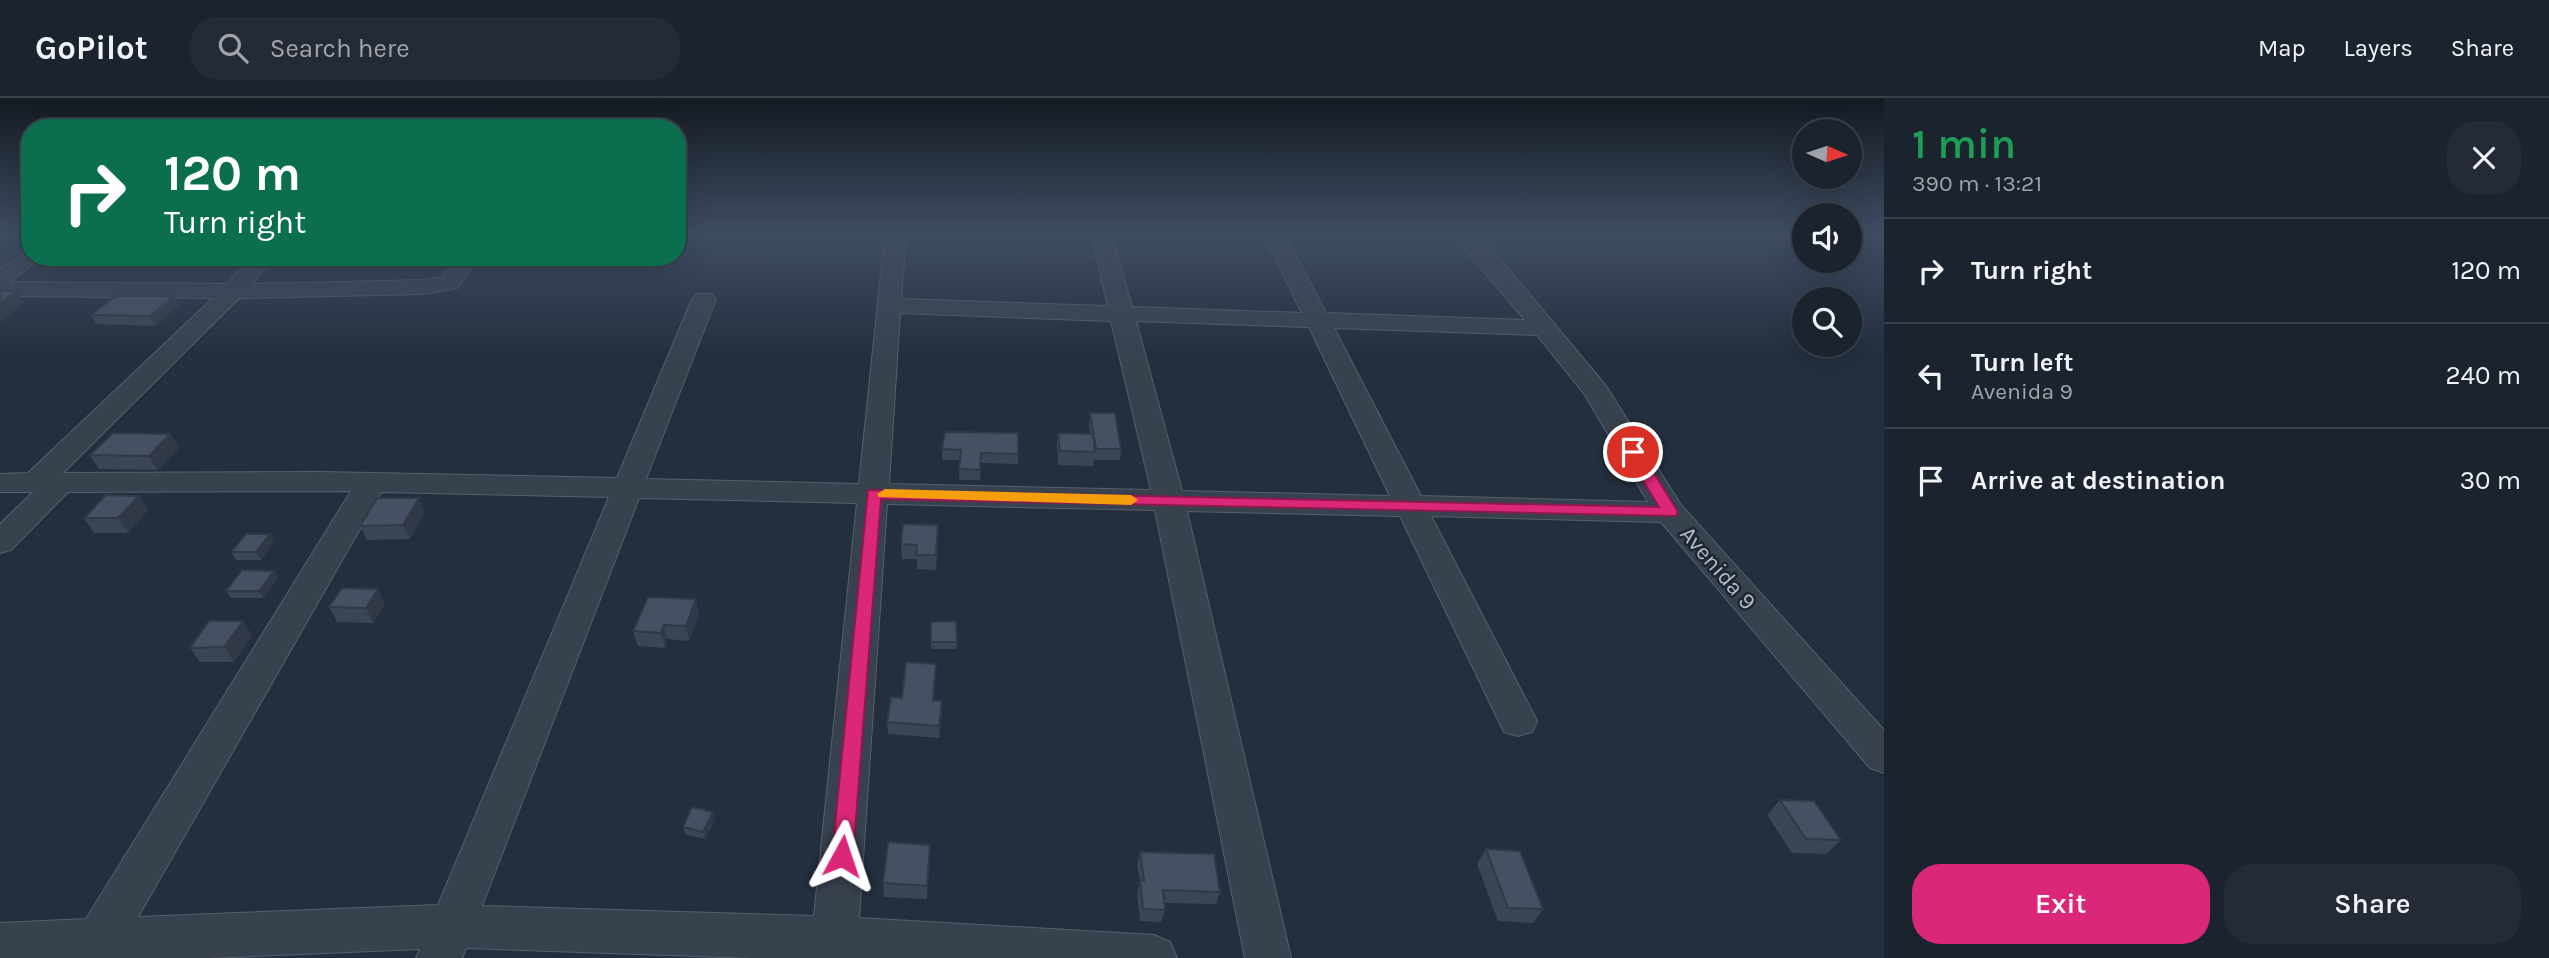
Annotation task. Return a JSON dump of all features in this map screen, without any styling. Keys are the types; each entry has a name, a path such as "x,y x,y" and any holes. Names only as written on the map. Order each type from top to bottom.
{"street":[{"path":"0,542 48,483 247,275"},
{"path":"0,289 424,287 449,283 455,275"},
{"path":"834,949 892,275"},
{"path":"1112,275 1169,500 1268,958"},
{"path":"1295,275 1518,721"},
{"name":"Avenida 9","path":"1499,275 1597,393 1670,512 1884,757"},
{"path":"446,942 704,299"},
{"path":"890,306 1545,328"},
{"path":"94,949 372,482"},
{"path":"0,483 372,482 1670,512"},
{"path":"0,945 94,949 446,942 1154,958"}],"building":[{"path":"0,291 17,291 0,303"},
{"path":"116,296 174,296 150,316 91,315"},
{"path":"1090,413 1115,413 1121,449 1096,449"},
{"path":"945,432 1018,433 1018,454 981,453 980,470 959,469 961,450 942,449"},
{"path":"113,433 170,434 149,456 90,455"},
{"path":"1058,433 1093,434 1095,452 1060,451"},
{"path":"106,495 139,496 118,518 84,518"},
{"path":"377,498 419,498 403,525 360,526"},
{"path":"903,524 938,525 936,555 916,555 917,545 901,544"},
{"path":"246,534 270,534 256,552 231,552"},
{"path":"242,570 274,571 259,591 226,591"},
{"path":"342,588 378,589 366,608 329,607"},
{"path":"648,597 696,599 686,626 664,625 661,633 633,631"},
{"path":"209,621 243,621 224,647 190,648"},
{"path":"956,621 957,642 931,642 931,622"},
{"path":"906,662 936,664 933,700 942,701 939,726 887,722 891,697 902,698"},
{"path":"1780,800 1814,801 1841,840 1806,839"},
{"path":"692,807 713,812 703,832 683,827"},
{"path":"888,842 930,845 927,886 883,883"},
{"path":"1486,849 1520,851 1543,909 1508,908"},
{"path":"1140,852 1214,854 1220,892 1163,890 1165,910 1143,909 1140,880 1144,881"}],"slow traffic":[{"path":"885,494 1131,500"}],"route":[{"path":"842,856 873,494 1670,512 1633,452"}]}
